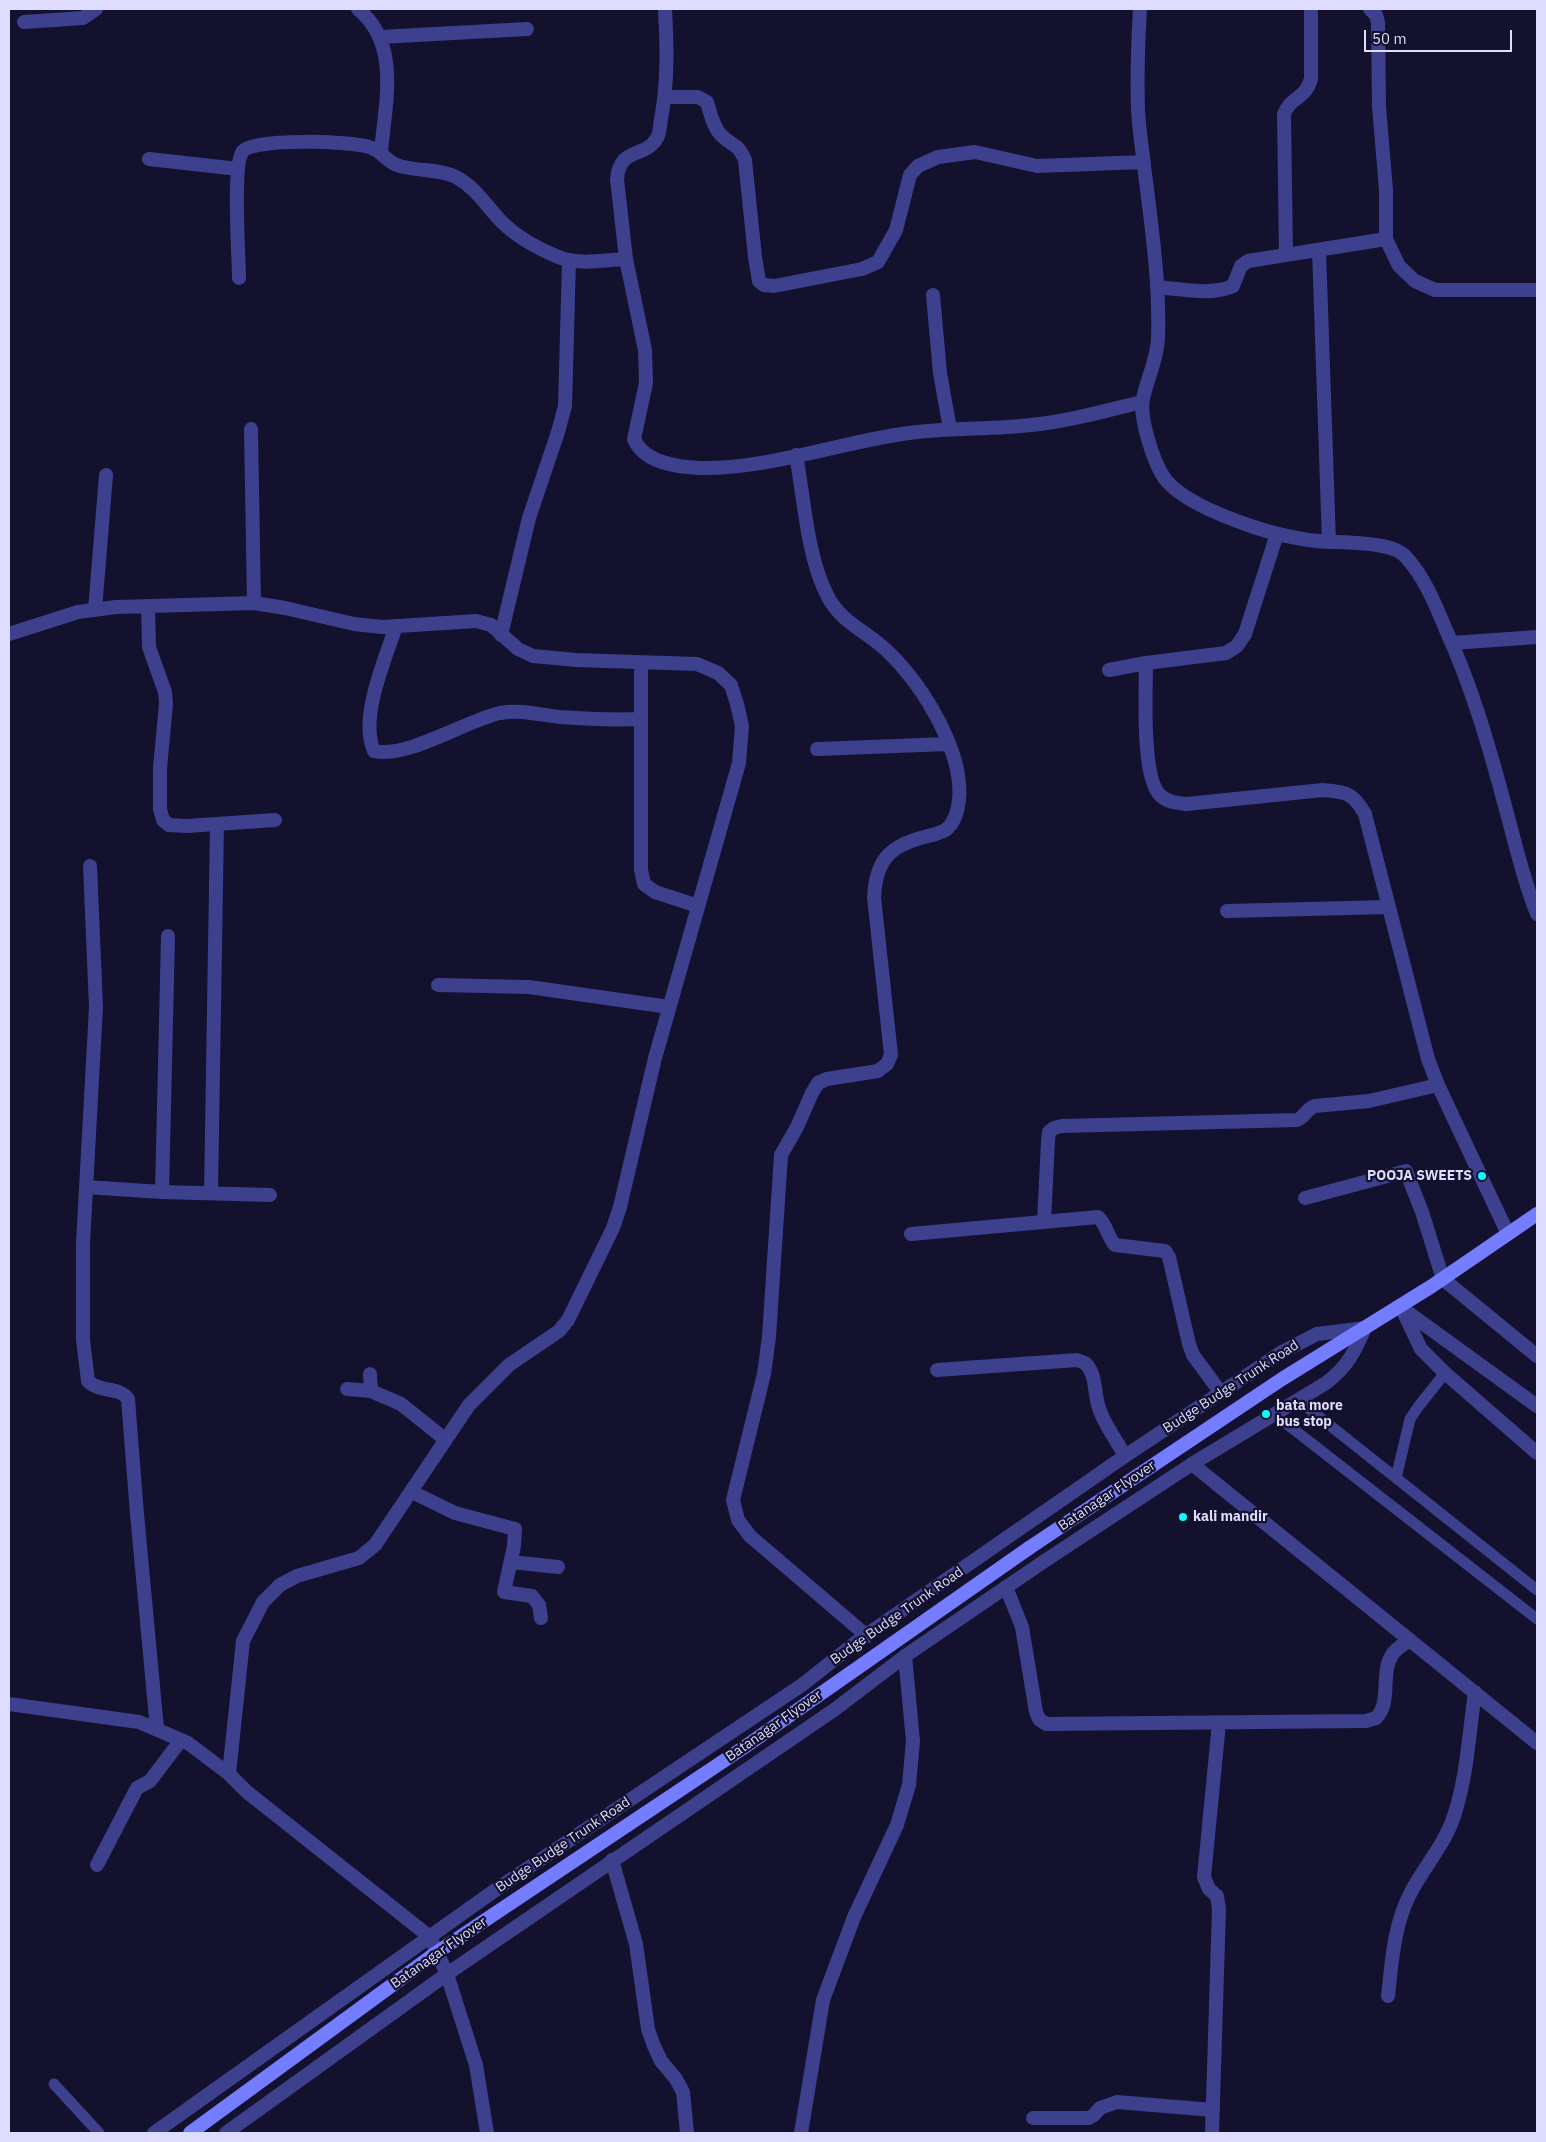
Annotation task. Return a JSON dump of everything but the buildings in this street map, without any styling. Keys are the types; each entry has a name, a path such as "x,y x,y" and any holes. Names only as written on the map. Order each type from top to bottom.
{"main road":[{"path":"1401,1307 1537,1214"},
{"name":"Batanagar Flyover","path":"190,2133 436,1953 746,1746 1029,1548 1282,1379 1401,1307"}],"street":[{"path":"24,22 83,18 96,9"},
{"path":"358,9 370,18 385,51 388,77 381,152"},
{"path":"665,9 668,63 666,97 658,137 651,145 623,160 618,167 617,178 626,259 645,350 646,383 634,439 638,448 648,456 671,465 699,468 765,462 903,434 950,429 1030,426 1071,420 1142,402"},
{"path":"1140,9 1138,112 1157,287 1158,344 1142,402 1144,425 1155,459 1165,479 1180,493 1206,508 1252,527 1277,534 1329,542 1386,546 1403,553 1420,573 1452,643 1478,712 1534,898 1537,914"},
{"path":"1286,255 1284,114 1286,106 1308,89 1311,79 1311,9"},
{"path":"1370,9 1376,15 1378,22 1379,107 1386,190 1386,239 1399,266 1415,281 1435,290 1537,290"},
{"path":"380,37 527,29"},
{"path":"666,97 698,97 707,102 711,118 720,135 740,148 745,160 759,281 764,285 774,286 862,269 878,262 896,230 910,175 918,166 938,157 975,152 1038,166 1144,162"},
{"path":"239,278 239,157 243,150 265,143 359,144 381,152 396,164 446,173 457,178 470,187 504,224 518,236 536,247 569,261 586,263 626,259"},
{"path":"149,159 238,169"},
{"path":"1157,287 1225,290 1234,286 1241,266 1248,261 1386,239"},
{"path":"1319,250 1329,542"},
{"path":"501,635 529,518 565,406 569,261"},
{"path":"933,295 940,373 950,429"},
{"path":"251,428 254,602"},
{"path":"796,455 816,568 827,596 837,612 878,643 907,671 925,697 948,744 958,778 959,800 954,820 948,829 909,841 890,852 881,863 875,880 874,897 891,1055 887,1064 878,1071 827,1079 818,1084 781,1155 769,1338 765,1365 733,1500 738,1520 750,1536 863,1638"},
{"path":"95,610 106,475"},
{"path":"1109,670 1146,662 1226,653 1237,646 1245,634 1277,534"},
{"path":"9,634 70,614 95,610 254,602 354,624 396,626 476,621 491,625 518,649 533,656 641,663 697,664 718,673 731,685 742,726 739,763 655,1058 620,1207 613,1228 568,1320 559,1331 525,1353 493,1379 469,1405 412,1492 369,1552 349,1562 297,1576 280,1585 263,1602 243,1640 229,1774"},
{"path":"148,606 149,648 162,684 166,704 160,768 160,808 163,820 169,825 275,820"},
{"path":"396,626 374,696 368,726 370,742 374,751 382,753 402,750 473,721 502,713 527,711 558,717 602,720 640,719"},
{"path":"1452,643 1537,637"},
{"path":"1146,662 1147,762 1152,783 1160,796 1169,802 1187,804 1323,790 1344,792 1356,799 1365,814 1428,1059 1438,1085 1508,1234"},
{"path":"641,663 641,870 644,884 655,892 698,906"},
{"path":"817,749 948,744"},
{"path":"211,1193 217,824"},
{"path":"90,866 96,1007 83,1243 83,1340 86,1376 93,1386 120,1392 128,1399 157,1729"},
{"path":"1227,911 1389,907"},
{"path":"162,1192 168,936"},
{"path":"438,985 529,987 669,1007"},
{"path":"1044,1222 1048,1141 1049,1132 1054,1128 1062,1126 1297,1120 1304,1116 1307,1110 1315,1106 1369,1101 1438,1085"},
{"path":"1305,1198 1406,1171 1422,1212 1443,1279 1537,1356"},
{"path":"86,1187 162,1192 270,1195"},
{"path":"911,1234 1098,1217 1104,1222 1110,1239 1115,1245 1165,1251 1169,1257 1193,1355 1221,1393"},
{"path":"1401,1307 1421,1349 1445,1374 1537,1453"},
{"path":"1401,1307 1537,1406"},
{"path":"226,2133 448,1974 612,1860 834,1710 905,1656 1006,1587 1192,1464 1326,1384 1341,1372 1353,1357 1365,1328"},
{"name":"Budge Budge Trunk Road","path":"154,2133 509,1881 802,1685 863,1638 1125,1456 1282,1352 1317,1334 1365,1328"},
{"path":"937,1370 1077,1360 1085,1363 1093,1374 1097,1402 1101,1413 1125,1456"},
{"path":"370,1374 370,1391"},
{"path":"347,1389 370,1391 401,1404 446,1440"},
{"path":"1192,1464 1537,1743"},
{"path":"412,1492 455,1513 515,1529 511,1562 504,1592 532,1596 539,1606 540,1618"},
{"path":"511,1562 558,1567"},
{"path":"1006,1587 1022,1627 1036,1712 1039,1719 1046,1724 1366,1721 1376,1718 1382,1708 1390,1656 1397,1648 1410,1640"},
{"path":"802,2133 823,2000 854,1917 897,1825 909,1785 913,1741 905,1656"},
{"path":"1388,1996 1393,1952 1400,1917 1411,1892 1436,1852 1454,1818 1462,1788 1475,1692"},
{"path":"9,1704 139,1722 181,1740 229,1774 247,1792 430,1937 448,1974 476,2065 487,2133"},
{"path":"1212,2133 1219,1909 1216,1896 1209,1890 1204,1877 1219,1723"},
{"path":"97,1865 137,1788 150,1781 181,1740"},
{"path":"612,1860 636,1944 648,2029 661,2061 676,2079 683,2092 688,2133"},
{"path":"1033,2118 1089,2118 1100,2108 1117,2102 1213,2110"}],"lane":[{"path":"1396,1478 1410,1419 1418,1406 1445,1374"},
{"path":"1298,1400 1537,1590"},
{"path":"1274,1414 1537,1618"},
{"path":"54,2084 99,2133"}],"place":[{"name":"POOJA SWEETS","path":"1482,1176"},
{"name":"bata more bus stop","path":"1266,1414"},
{"name":"kali mandir","path":"1183,1517"}]}
